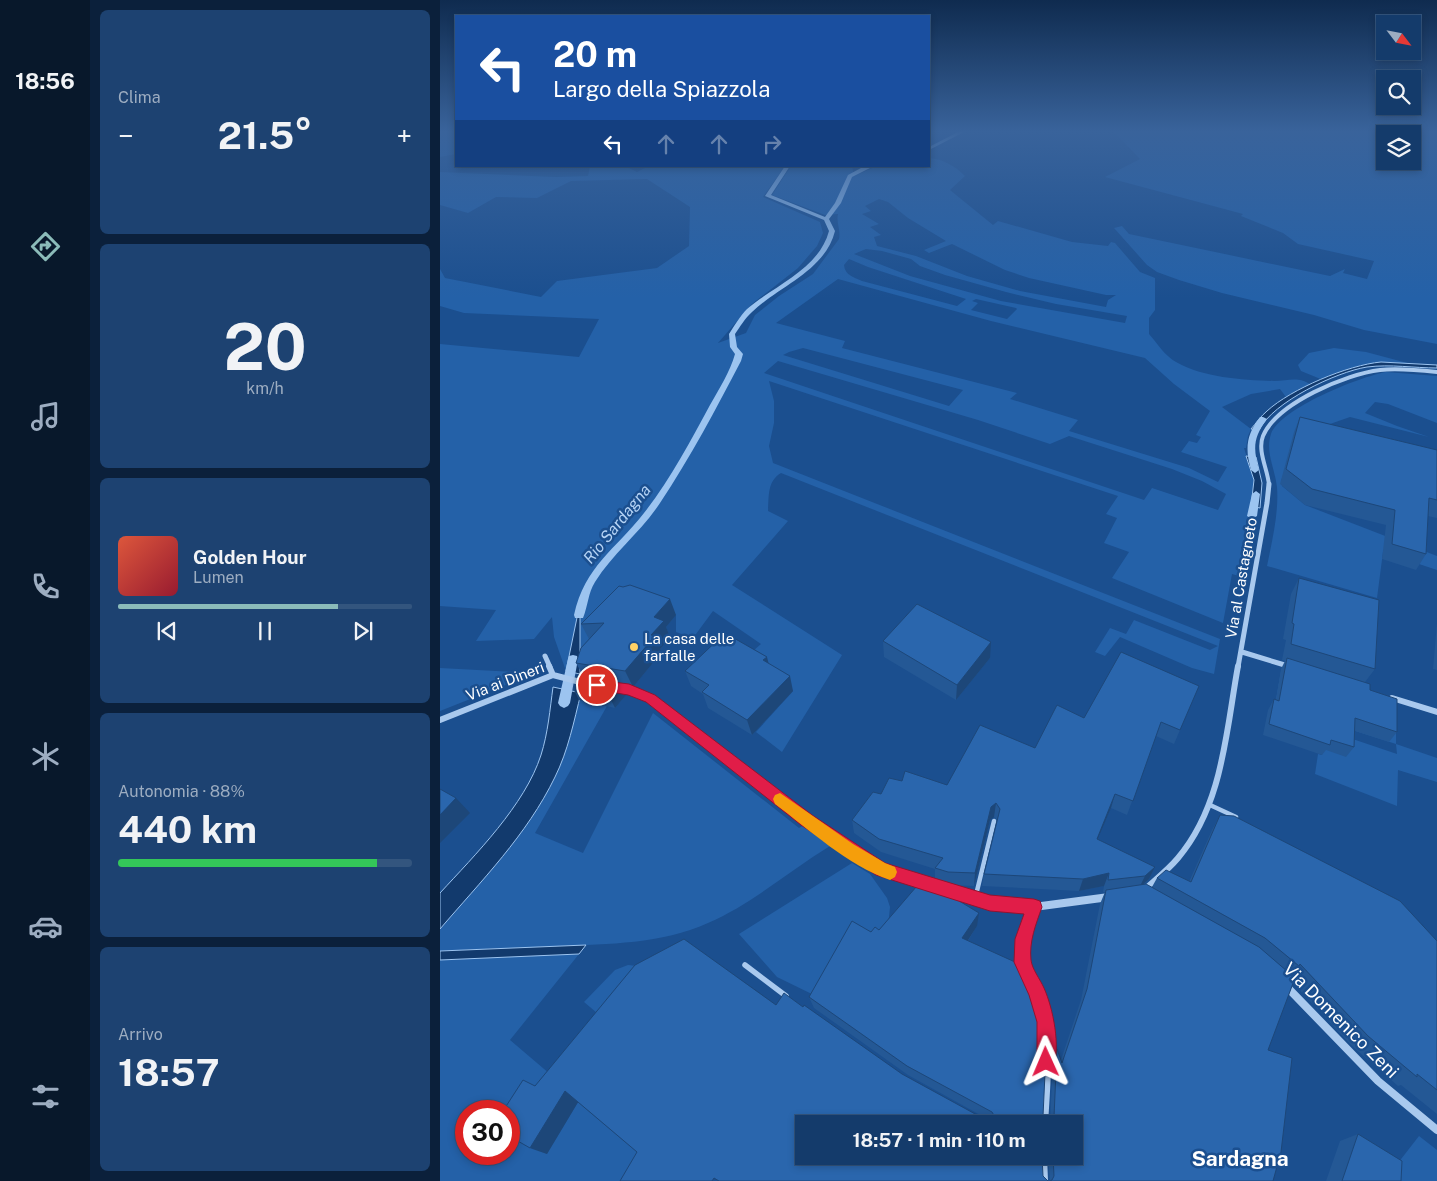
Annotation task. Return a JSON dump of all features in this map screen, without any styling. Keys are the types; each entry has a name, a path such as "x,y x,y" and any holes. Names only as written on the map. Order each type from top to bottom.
{"street":[{"name":"Via al Castagneto","path":"1150,897 1141,893 1178,858 1210,805 1218,782 1242,652 1269,487 1261,444 1266,430 1282,413 1296,404 1360,373 1385,369 1437,372"},
{"path":"1242,652 1298,669"},
{"path":"545,656 553,675"},
{"name":"Via ai Dineri","path":"440,720 553,675 590,684"},
{"path":"610,687 634,691 651,699 807,820 881,869 990,903 1034,907 1122,895"},
{"path":"1381,695 1437,712"},
{"path":"1034,907 1023,939 1022,962 1037,993 1046,1022 1047,1081 1045,1115"},
{"name":"Via Domenico Zeni","path":"1277,978 1378,1081 1437,1130"},
{"path":"1043,1165 1044,1181"}],"lane":[{"path":"1210,805 1239,818 1243,823"},
{"path":"975,898 994,821"},
{"path":"745,965 795,1002"}],"shaded area":[{"path":"440,187 559,187 537,198 496,197 468,213 440,205"},
{"path":"659,187 770,187 763,197 820,222 823,233 817,246 798,268 752,304 718,343 746,333 755,315 779,296 813,274 839,239 838,214 825,215 772,195 777,187 953,187 950,190 993,225 998,221 1072,242 1108,246 1111,242 1115,243 1140,272 1155,278 1155,310 1149,318 1149,334 1165,353 1176,362 1211,375 1250,380 1298,380 1311,385 1286,397 1280,389 1251,394 1222,407 1251,429 1246,448 1244,448 1254,480 1239,576 1232,574 1223,623 1112,578 1129,552 1104,543 1117,518 1106,514 1118,496 769,381 774,401 774,423 769,446 773,463 1220,639 1214,674 1192,668 1120,637 1105,656 1095,652 1110,628 1126,634 1134,620 1210,650 1218,646 781,473 776,476 771,485 768,511 788,521 732,585 842,655 782,752 756,732 793,691 745,658 761,644 713,611 693,638 676,632 676,615 589,640 580,674 566,671 554,637 552,617 534,639 476,641 496,610 440,606 440,344 579,357 599,319 464,313 440,306 440,269 445,278 541,297 557,281 657,268 689,246 690,207","holes":["879,199 888,202 908,218 946,241 924,250 929,253 952,244 1005,270 1029,278 1106,295 1116,295 1108,300 1106,307 1020,291 967,276 916,256 877,246 874,237 881,235 870,227 879,224 862,214 871,211 865,206","866,249 882,251 911,259 920,266 945,275 1006,292 1056,304 1127,316 1125,323 1001,301 910,276 854,254","849,259 966,299 957,306 862,281 850,275 844,265","838,279 991,321 1145,358 1174,384 1210,411 1196,435 1201,437 1197,443 1189,441 1181,452 1227,467 1218,482 1189,468 1069,431 1078,420 1010,399 1017,393 842,348 845,341 776,323","976,299 1017,309 1007,319 971,310 978,303 972,301","803,348 963,390 949,406 783,355","778,361 978,420 1050,444 1069,436 1172,469 1202,481 1226,494 1218,510 1152,488 1144,500 764,373"]},
{"path":"1143,187 1437,187 1437,344 1364,330 1179,280 1157,272 1147,265 1114,228 1122,226 1129,234 1330,276 1345,269 1343,273 1367,279 1374,261 1298,244 1283,233 1241,216 1243,214"},
{"path":"1334,348 1366,352 1411,364 1388,363 1366,365 1344,371 1323,380 1301,371 1298,365 1309,353"},
{"path":"1381,362 1437,365 1437,368 1385,366 1354,370 1323,382 1291,399 1266,419 1259,430 1251,429 1265,413 1290,394 1337,373"},
{"path":"1386,372 1437,376 1437,423 1388,404 1375,402 1365,413 1429,437 1350,417 1330,424 1281,480 1282,486 1305,505 1437,556 1437,570 1383,552 1377,598 1267,566 1277,507 1277,487 1269,447 1271,434 1289,414 1305,404 1340,387"},
{"path":"1246,456 1256,457 1262,483 1260,508 1251,506 1254,480"},
{"path":"580,603 580,674 566,671"},
{"path":"440,668 536,673 440,711"},
{"path":"1281,671 1396,707 1396,744 1275,705"},
{"path":"553,687 581,693 560,767 544,798 517,838 440,929 440,893 498,828 534,774 545,738"},
{"path":"579,700 607,706 535,833 583,853 653,713 799,828 804,825 830,846 740,906 708,923 672,935 635,942 440,951 440,929 502,857 544,798 563,758"},
{"path":"1326,730 1397,754 1396,744 1437,758 1437,782 1398,770 1397,806 1315,774 1318,754 1322,755"},
{"path":"852,863 870,874 887,898 890,907 883,945 820,998 777,977 739,934"},
{"path":"586,945 579,954 440,960 440,951"},
{"path":"579,954 510,1040 638,1149 637,1181 440,1181 440,960"},
{"path":"628,965 646,967 609,1023 584,1002 615,970"},
{"path":"1419,1136 1437,1150 1437,1181 1397,1181 1398,1163"}],"building":[{"path":"1300,417 1437,450 1437,500 1429,498 1426,554 1392,544 1395,510 1312,489 1286,469"},
{"path":"1299,578 1379,600 1375,669 1291,644 1294,624 1292,623"},
{"path":"630,585 670,599 654,617 664,621 651,635 655,636 625,671 576,663 581,648 604,623 581,624 619,586"},
{"path":"917,604 991,642 957,685 883,641"},
{"path":"725,633 767,657 763,660 790,676 747,720 702,692 709,685 685,671"},
{"path":"1121,652 1199,686 1180,730 1161,722 1133,801 1115,794 1097,839 1155,867 1145,876 1108,880 1109,873 1083,879 984,874 1000,809 996,803 991,807 975,873 948,872 935,868 943,858 879,839 852,820 873,792 881,794 889,778 902,781 905,771 947,785 980,725 1035,748 1057,705 1084,718"},
{"path":"1287,658 1370,684 1370,690 1397,699 1397,732 1355,718 1354,747 1331,740 1330,745 1269,724 1274,699 1279,701"},
{"path":"578,681 622,687 611,700 575,692"},
{"path":"440,789 456,798 440,815"},
{"path":"1220,815 1234,816 1400,901 1437,941 1437,1090 1417,1074 1417,1077 1368,1036 1300,964 1299,966 1265,938 1157,878 1166,870 1191,882"},
{"path":"923,879 979,913 962,938 1015,962 1036,992 1044,1014 1046,1052 1043,1115 994,1115 992,1112 907,1066 809,997 852,921 871,932 875,927 879,930"},
{"path":"1146,884 1259,947 1295,978 1268,1050 1292,1058 1281,1152 1273,1181 1050,1181 1054,1176 1053,1165 1083,1165 1083,1115 1054,1115 1057,1049 1062,1063 1087,989 1106,890"},
{"path":"684,939 776,1005 784,993 902,1074 977,1115 795,1115 795,1165 1042,1165 1043,1176 1048,1181 719,1181 714,1178 712,1181 620,1181 637,1152 565,1091 530,1148 520,1142 520,1100 510,1100 523,1080 535,1086 635,965"},
{"path":"1358,1134 1402,1161 1401,1181 1342,1181"}],"waterway":[{"name":"Rio Sardagna","path":"774,187 768,196 826,219"},
{"path":"826,219 838,203 845,187"},
{"name":"Rio Sardagna","path":"579,615 583,598 599,568 656,503 678,469 708,415 737,361 739,354 734,347 732,334 748,312 805,270 819,256 829,243 832,231 826,219"},
{"path":"1255,470 1251,456 1251,443 1254,431 1263,419"},
{"path":"1252,516 1256,494"},
{"name":"Rio Sardagna","path":"564,703 573,659"}],"slow traffic":[{"path":"780,799 848,849 881,869 890,872"}],"place":[{"name":"La casa delle farfalle","path":"634,647"}],"district":[{"name":"Sardagna","path":"1240,1158"}],"route":[{"path":"597,685 629,690 651,699 807,820 848,849 881,869 990,903 1034,907 1023,939 1022,962 1037,993 1046,1022 1046,1062"}]}
